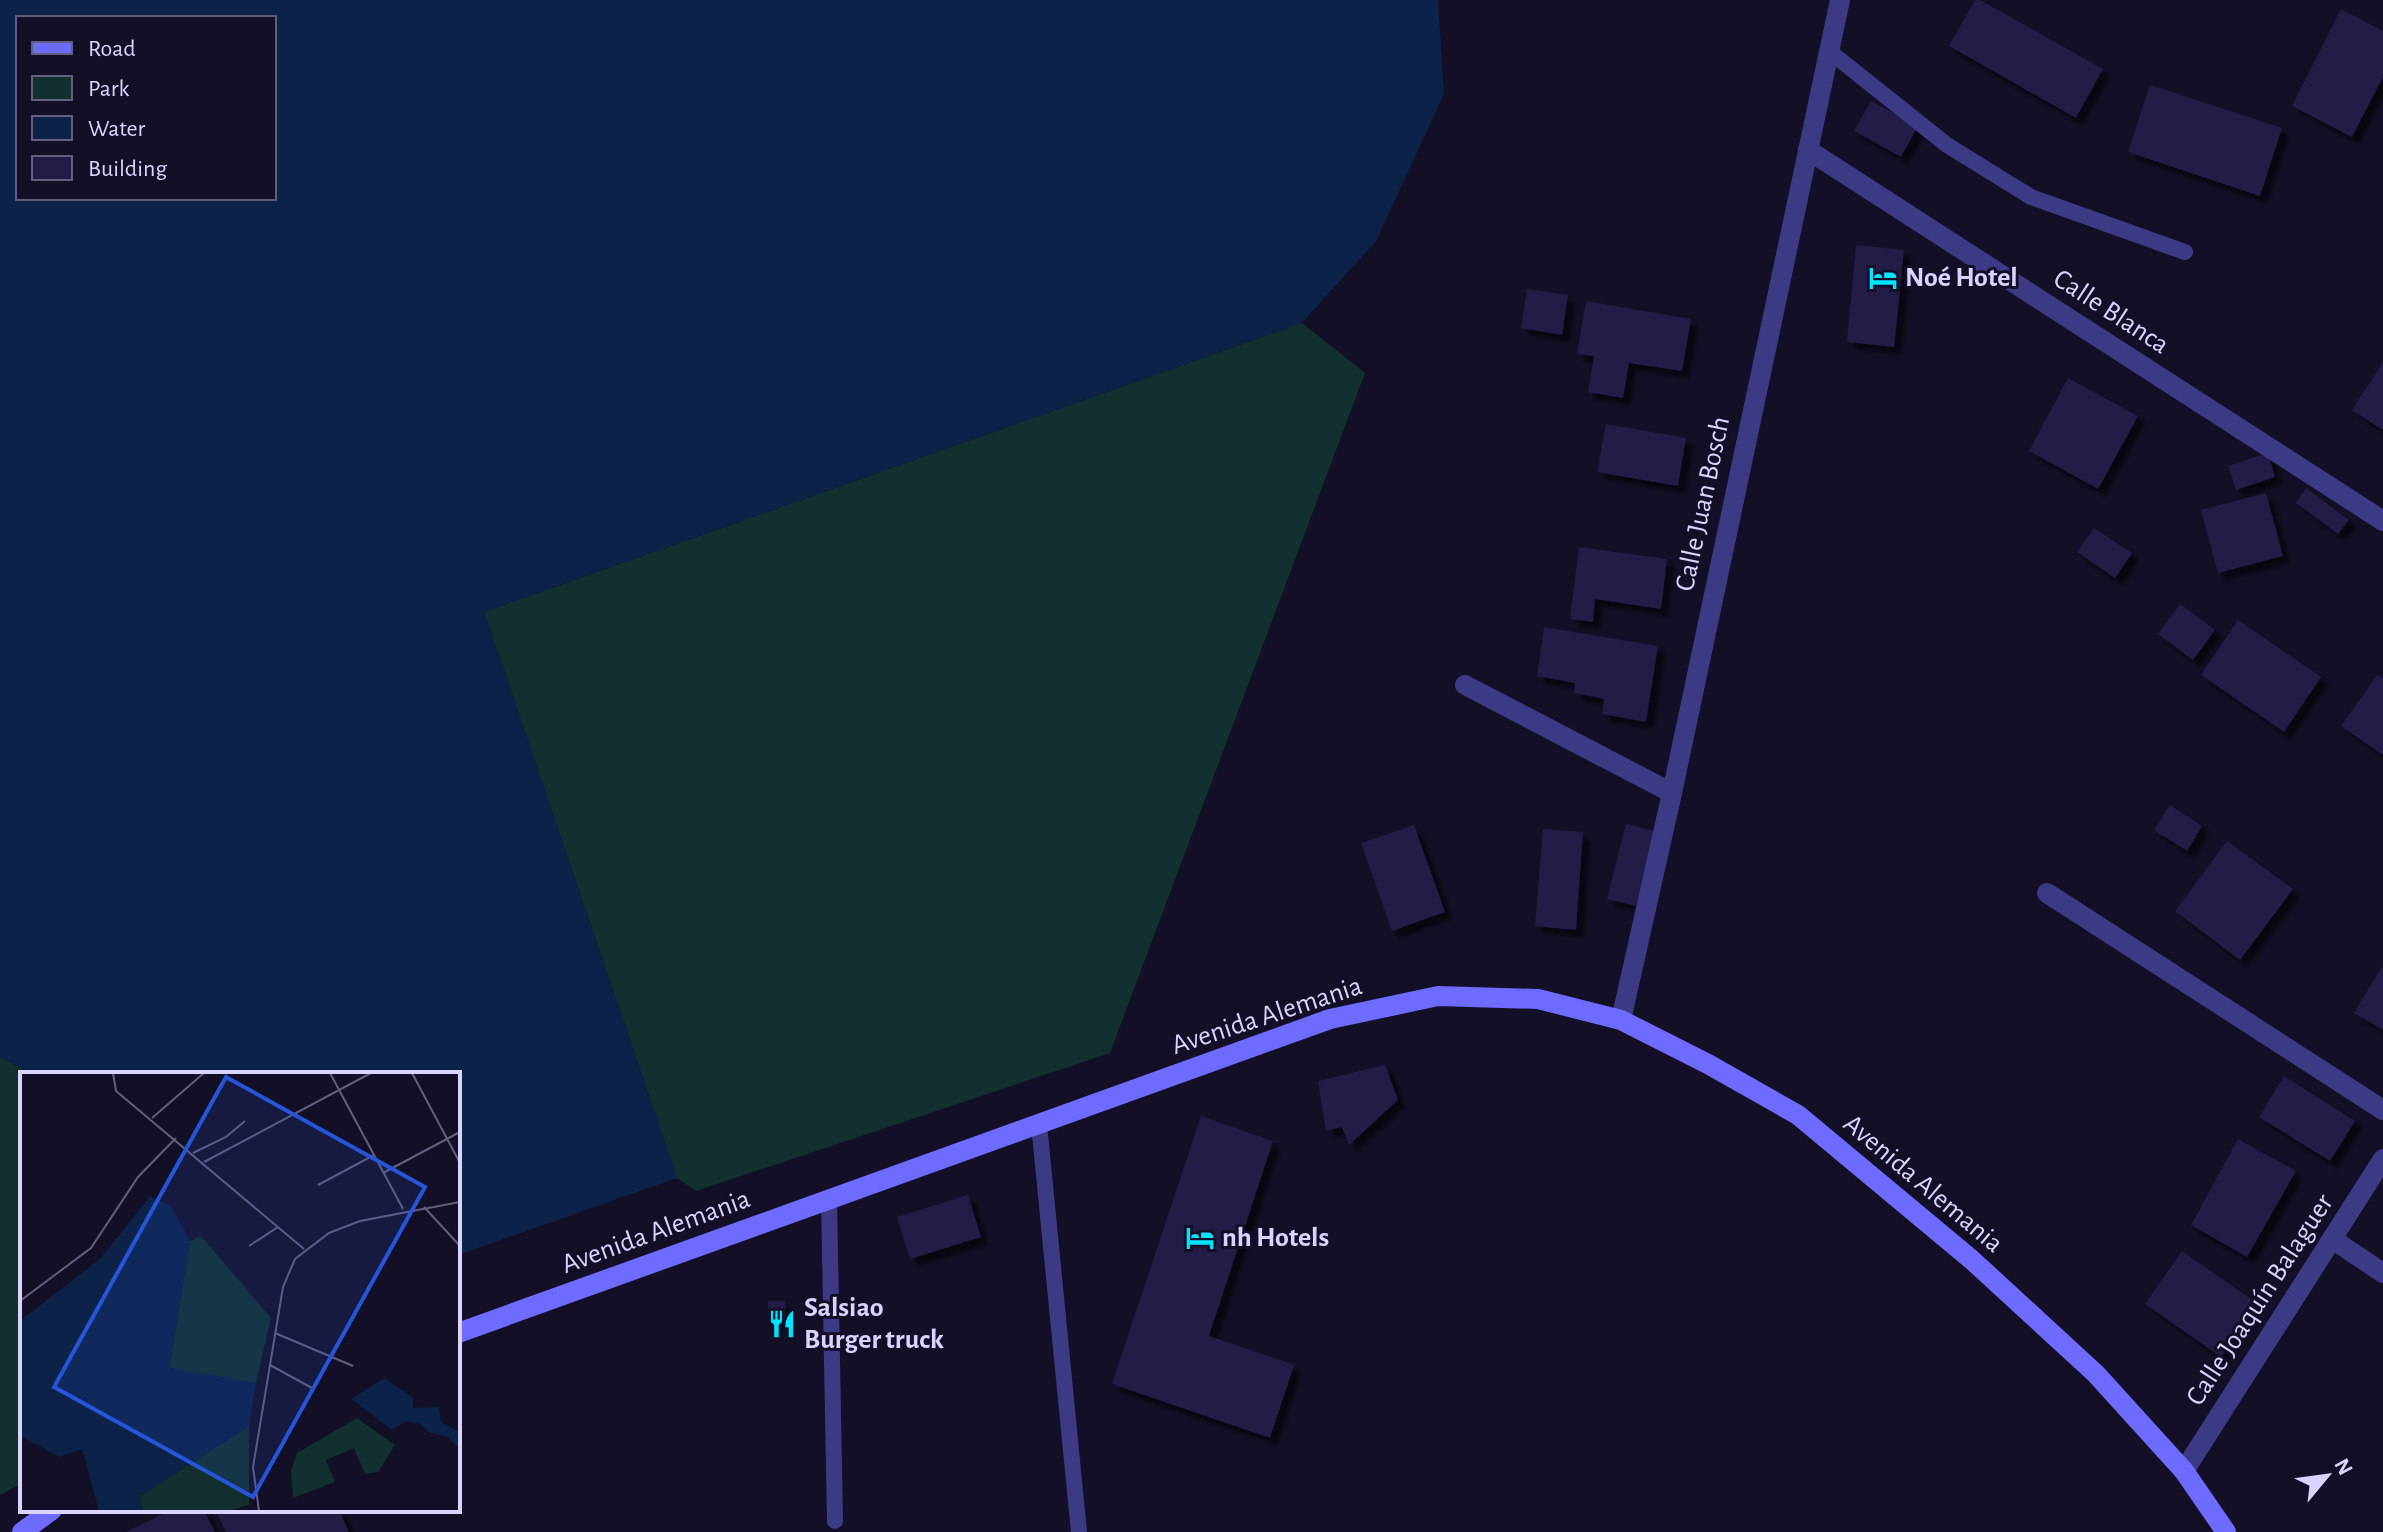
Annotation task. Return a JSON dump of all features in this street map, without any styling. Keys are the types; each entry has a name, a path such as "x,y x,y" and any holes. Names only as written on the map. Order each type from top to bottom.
{"street":[{"name":"Calle Juan Bosch","path":"1621,1020 1840,0"},
{"name":"Calle Blanca","path":"1808,150 2383,521"},
{"path":"1465,685 1672,793"},
{"path":"2047,893 2383,1110"},
{"name":"Avenida Alemania","path":"460,1332 1330,1019 1438,996 1538,999 1621,1020 1798,1115 1972,1260 2096,1374 2184,1471 2226,1532"},
{"name":"Calle Joaquín Balaguer","path":"2184,1471 2383,1159"},
{"path":"2332,1239 2383,1273"},
{"path":"22,1532 49,1512"}],"lane":[{"path":"1829,51 1947,145 2031,197 2185,252"},
{"path":"1039,1124 1079,1532"},
{"path":"829,1200 835,1521"}],"green space":[{"path":"1302,323 1365,373 1110,1053 696,1191 677,1178 484,612"},
{"path":"0,1057 28,1072 20,1072 20,1484 0,1495"}],"water":[{"path":"0,0 1438,0 1444,94 1376,241 1302,323 484,612 677,1178 460,1254 460,1072 28,1072 0,1057"}],"building":[{"path":"1975,0 2103,69 2076,118 1949,46"},
{"path":"2341,9 2383,31 2383,77 2352,137 2292,106"},
{"path":"2150,85 2282,128 2260,196 2128,152"},
{"path":"1871,101 1918,126 1901,157 1854,131"},
{"path":"1856,245 1904,250 1894,347 1847,342"},
{"path":"1527,289 1568,295 1562,335 1521,328"},
{"path":"1586,301 1691,319 1682,371 1629,363 1623,398 1588,392 1594,356 1577,354"},
{"path":"2383,362 2383,430 2352,410"},
{"path":"2068,378 2138,416 2098,489 2029,451"},
{"path":"1606,424 1686,438 1678,486 1597,472"},
{"path":"2268,453 2275,477 2236,490 2228,466"},
{"path":"2306,488 2349,520 2338,534 2296,503"},
{"path":"2266,493 2283,556 2218,573 2201,510"},
{"path":"2094,528 2132,553 2115,578 2077,552"},
{"path":"1579,547 1667,559 1661,609 1595,599 1593,622 1570,619"},
{"path":"2180,604 2215,630 2193,660 2158,634"},
{"path":"2238,620 2321,677 2284,732 2201,675"},
{"path":"1544,627 1658,646 1646,722 1602,714 1604,699 1574,693 1575,683 1537,676"},
{"path":"2377,675 2383,678 2383,755 2341,726"},
{"path":"2170,805 2202,826 2187,851 2154,830"},
{"path":"1626,824 1655,831 1636,906 1607,899"},
{"path":"1414,825 1445,912 1392,931 1361,843"},
{"path":"1543,829 1583,832 1576,930 1535,926"},
{"path":"2227,841 2293,889 2240,960 2175,911"},
{"path":"2383,965 2383,1030 2354,1013"},
{"path":"1385,1065 1398,1100 1349,1145 1342,1127 1326,1131 1318,1081"},
{"path":"2284,1076 2355,1121 2330,1161 2259,1117"},
{"name":"nh Hotels","path":"1201,1116 1273,1141 1209,1336 1294,1365 1270,1438 1112,1384"},
{"path":"2238,1139 2296,1171 2247,1257 2191,1225"},
{"path":"968,1195 981,1237 910,1259 897,1217"},
{"path":"2182,1251 2258,1304 2221,1357 2145,1304"},
{"path":"768,1301 785,1301 786,1322 768,1323"},
{"path":"167,1512 205,1512 215,1532 126,1532"},
{"path":"217,1512 340,1512 349,1532 226,1532"}],"place":[{"name":"Noé Hotel","path":"1883,278"},
{"name":"nh Hotels","path":"1200,1238"},
{"name":"Salsiao Burger truck","path":"782,1324"}]}
